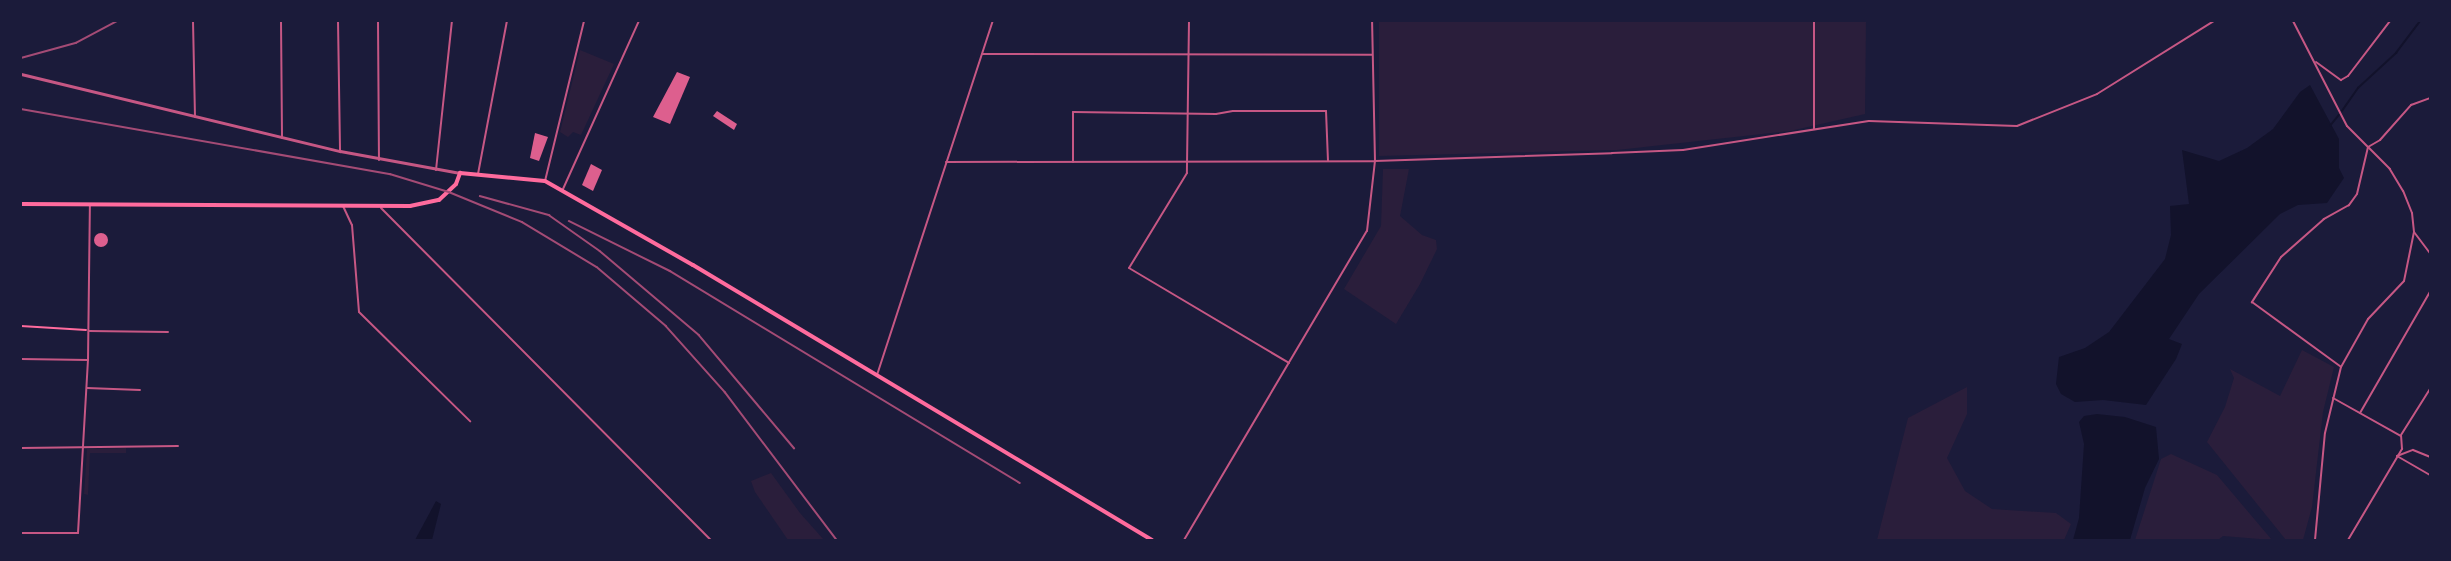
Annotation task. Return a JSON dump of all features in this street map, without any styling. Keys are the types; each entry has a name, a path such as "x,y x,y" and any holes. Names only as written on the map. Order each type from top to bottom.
{"main road":[{"path":"21,204 380,206 434,202 452,188 460,173 545,181 563,189 1152,540"}],"street":[{"path":"193,21 195,117"},
{"path":"281,21 282,138"},
{"path":"338,21 340,151"},
{"path":"378,21 380,159"},
{"path":"436,170 452,21"},
{"path":"478,174 507,21"},
{"path":"545,181 584,21"},
{"path":"563,189 639,21"},
{"path":"876,376 993,21"},
{"path":"1189,21 1189,114 1186,173 1129,268 1289,363"},
{"path":"1184,540 1367,231 1375,161 1372,21"},
{"path":"1814,21 1814,129"},
{"path":"946,162 1375,161 1683,150 1869,121 2017,126 2097,94 2214,21"},
{"path":"2294,21 2347,126 2390,169 2403,191 2412,213 2414,232 2404,281 2368,319 2341,367 2333,398 2314,540"},
{"path":"2313,60 2341,80 2348,76 2390,21"},
{"path":"982,54 1372,55"},
{"path":"21,74 282,138 460,173"},
{"path":"2341,367 2252,302 2281,257 2324,219 2349,205 2356,194 2368,147 2380,140 2411,105 2430,98"},
{"path":"1072,162 1073,112 1189,114 1326,111 1328,161"},
{"path":"21,533 78,533 87,388 90,204"},
{"path":"343,206 351,222 359,312 470,421"},
{"path":"380,206 711,540"},
{"path":"2414,232 2430,253"},
{"path":"2360,413 2430,292"},
{"path":"88,331 168,332"},
{"path":"21,359 88,360"},
{"path":"87,388 140,390"},
{"path":"2348,540 2402,449 2401,436 2430,389"},
{"path":"2333,398 2401,436"},
{"path":"21,448 178,446"},
{"path":"2397,456 2414,450 2430,457"},
{"path":"2397,456 2430,475"}],"path":[{"path":"21,326 88,331"}],"shaded area":[{"path":"1379,21 1866,21 1865,114 1790,131 1617,150 1379,156"},
{"path":"580,50 614,64 581,135 573,132 568,137 560,132"},
{"path":"2310,85 2339,139 2339,168 2344,178 2327,203 2298,205 2280,214 2199,294 2169,339 2182,344 2176,359 2146,405 2103,400 2075,402 2061,394 2056,384 2059,357 2085,348 2109,332 2165,259 2171,235 2170,206 2189,204 2182,150 2219,161 2247,148 2273,129 2300,92"},
{"path":"1383,169 1409,169 1400,216 1422,235 1436,240 1437,249 1420,284 1396,324 1344,289 1381,226"},
{"path":"2302,350 2334,367 2323,412 2312,507 2303,540 2286,540 2207,442 2225,407 2234,378 2230,369 2280,396"},
{"path":"1967,387 1967,414 1947,458 1965,491 1992,509 2056,513 2071,524 2064,540 1877,540 1908,418"},
{"path":"2097,414 2125,417 2156,427 2159,459 2145,488 2130,540 2073,540 2079,518 2084,444 2079,422 2084,416"},
{"path":"126,448 126,453 90,453 88,495 84,494 87,449"},
{"path":"2171,454 2217,475 2272,540 2223,536 2218,540 2135,540 2161,459"},
{"path":"771,473 800,513 824,540 788,540 755,492 751,481"},
{"path":"436,501 441,504 432,540 415,540"}],"building":[{"path":"677,72 690,77 670,124 653,117"},
{"path":"717,111 737,124 734,130 713,116"},
{"path":"535,133 548,137 539,161 530,158"},
{"path":"591,164 602,170 593,191 582,185"},
{"path":"98,233 104,233 108,240 104,247 98,247 94,243 94,237"}],"waterway":[{"path":"2342,111 2358,88 2396,53 2420,21"},
{"path":"2330,126 2339,115"}],"railway":[{"path":"21,58 76,43 117,21"},
{"path":"21,109 390,174 449,192 522,222 597,267 666,326 725,392 837,540"},
{"path":"480,196 549,215 600,251 699,335 794,448"},
{"path":"569,221 670,271 1020,483"}]}
